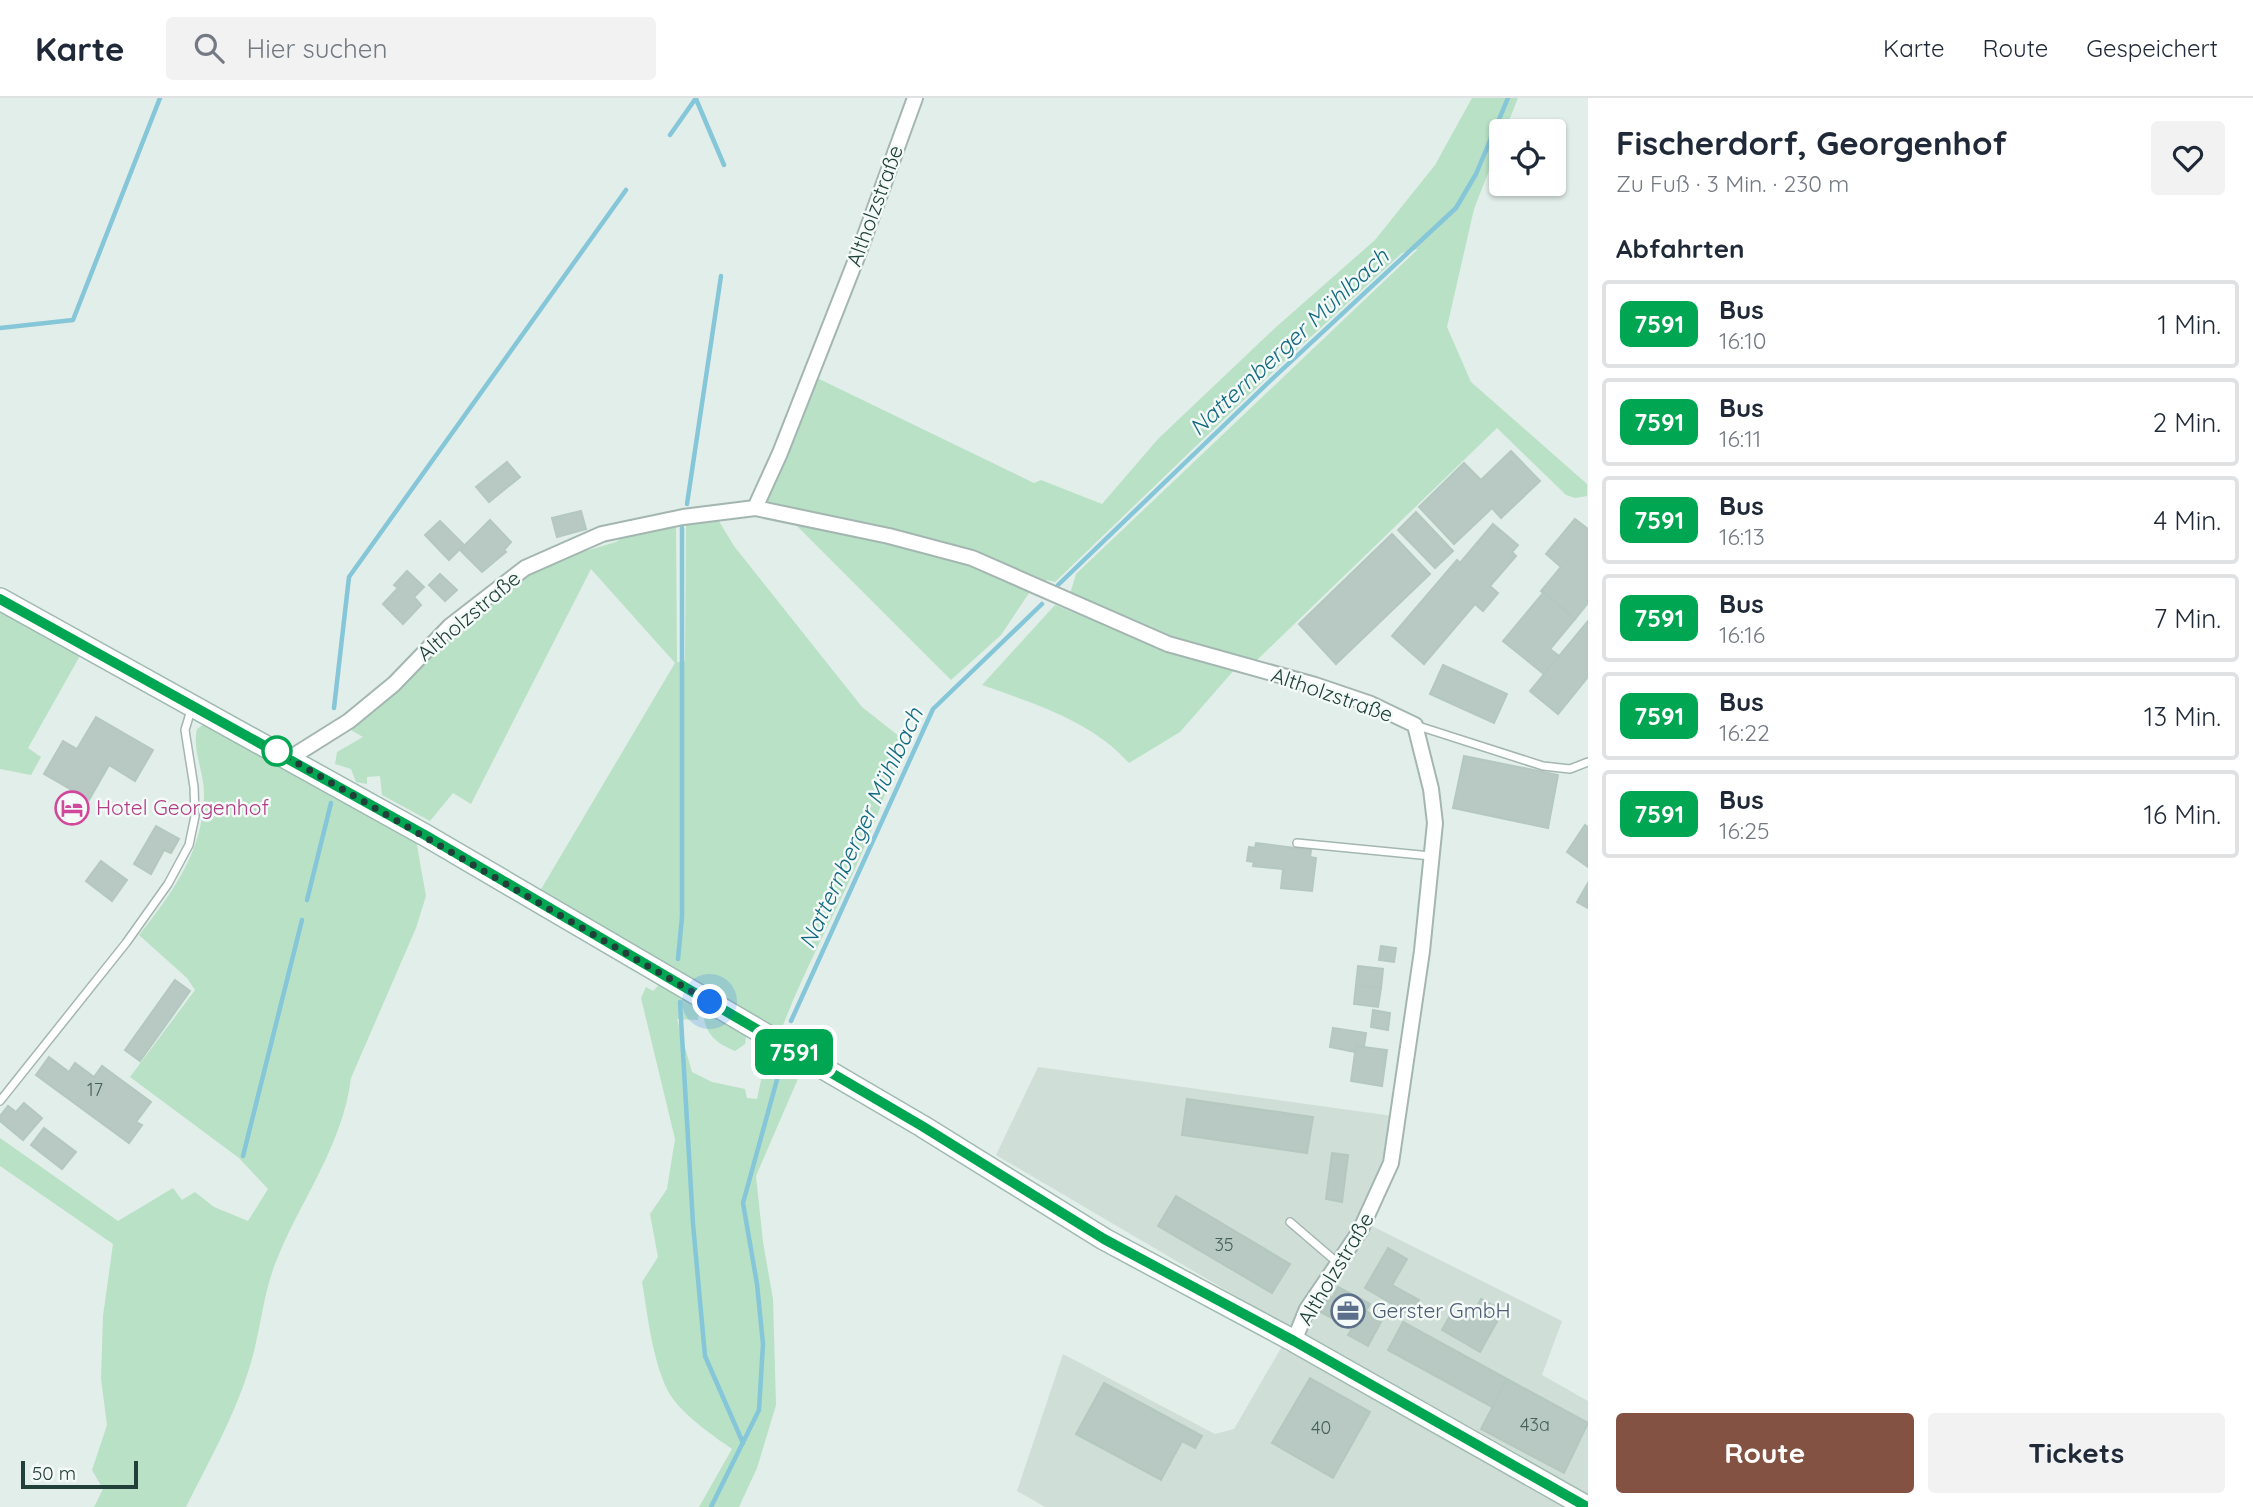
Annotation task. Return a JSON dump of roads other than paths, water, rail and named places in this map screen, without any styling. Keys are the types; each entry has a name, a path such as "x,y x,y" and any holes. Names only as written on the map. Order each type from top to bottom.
{"street":[{"name":"Altholzstraße","path":"755,508 854,264 915,98"},
{"name":"Altholzstraße","path":"290,758 349,721 394,684 450,625 525,568 602,534 683,517 755,508 889,536 972,558 1168,644 1326,689 1371,704 1415,724 1431,789 1435,823 1422,951 1391,1163 1374,1206 1339,1264 1307,1309 1294,1341"},
{"name":"Altholzstraße","path":"0,599 290,758 922,1126 1104,1239 1294,1341 1587,1507"}],"lane":[{"path":"0,1101 126,943 168,884 188,845 195,816 194,787 185,730 192,706"},
{"path":"1415,724 1543,766 1570,769 1588,762"},
{"path":"1297,843 1431,856"},
{"path":"1290,1222 1339,1264"}],"waterway":[{"path":"0,328 73,320 160,98"},
{"path":"670,135 696,98"},
{"name":"Natternberger Mühlbach","path":"1058,585 1270,381 1456,208 1476,174 1508,98"},
{"path":"696,99 724,165"},
{"path":"334,708 349,577 626,190"},
{"path":"687,504 721,276"},
{"path":"678,959 682,917 682,528"},
{"name":"Natternberger Mühlbach","path":"791,1021 933,709 1042,604"},
{"path":"307,900 331,803"},
{"path":"243,1156 302,920"},
{"path":"680,1002 693,1224 705,1356 743,1443"},
{"name":"Natternberger Mühlbach","path":"711,1507 759,1410 763,1344 757,1284 743,1203 778,1076"}],"place":[{"name":"Hotel Georgenhof","path":"72,808"},
{"name":"Gerster GmbH","path":"1348,1311"}]}
